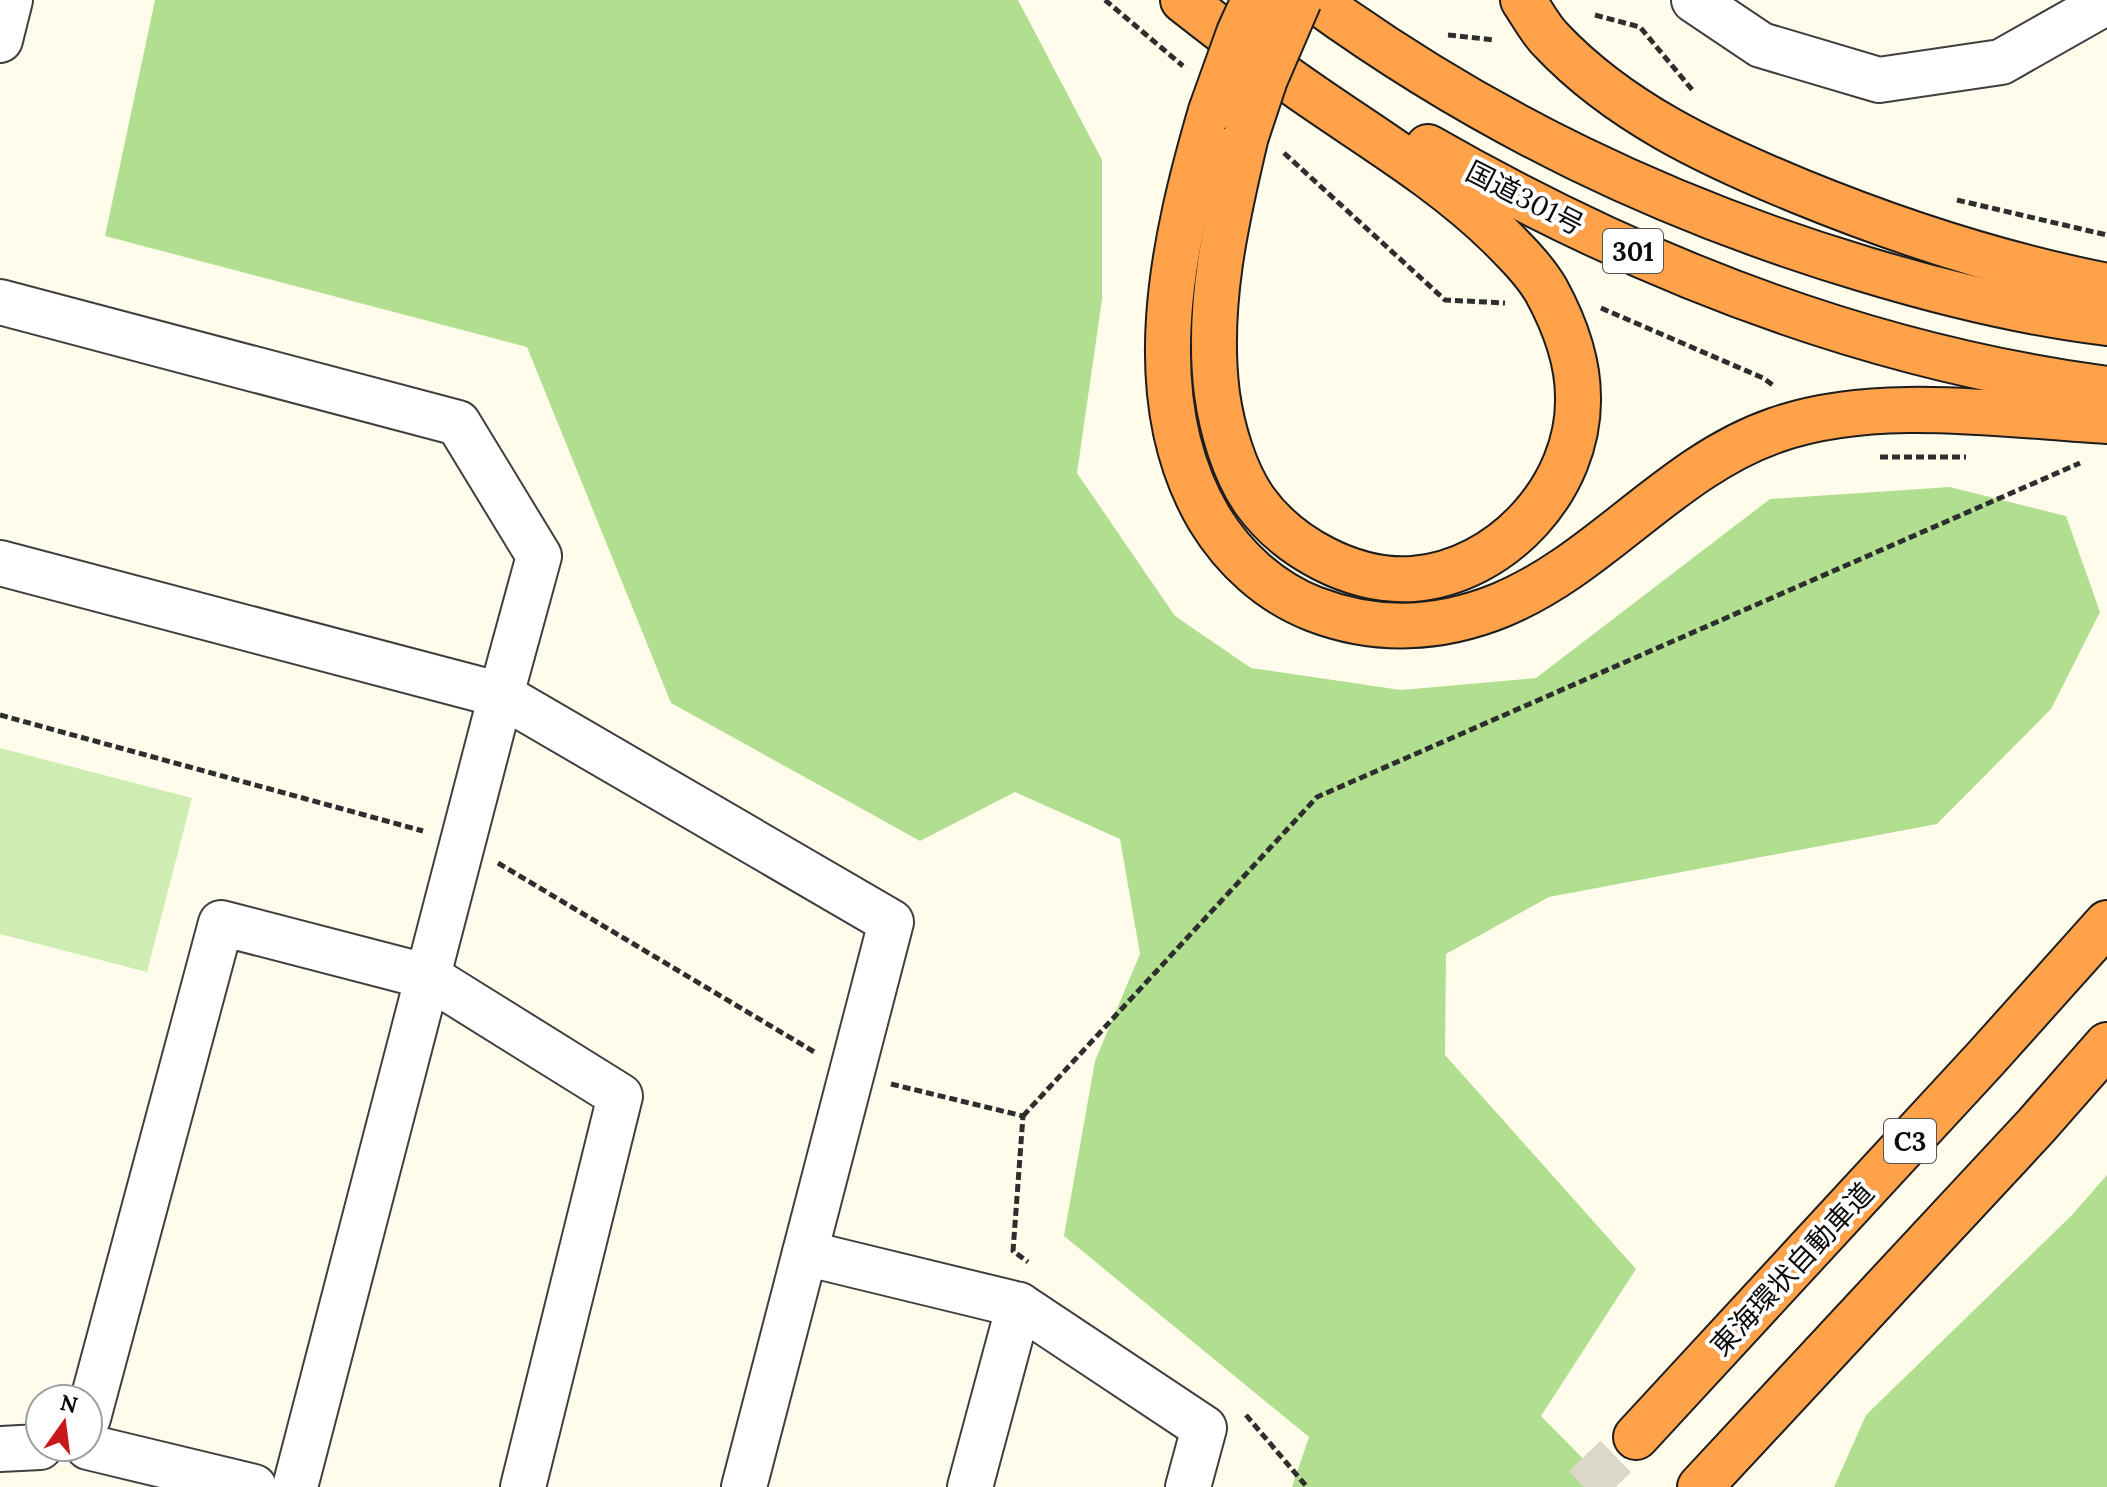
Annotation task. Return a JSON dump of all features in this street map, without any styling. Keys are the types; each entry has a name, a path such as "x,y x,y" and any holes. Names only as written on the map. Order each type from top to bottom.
{"highway":[{"path":"1183,0 1295,85 1436,180 1480,216 1544,287 1563,325 1576,364 1579,400 1573,440 1559,478 1538,511 1512,537 1483,558 1448,571 1413,579 1378,577 1343,568 1310,551 1279,528 1254,499 1225,433 1217,394 1214,349 1221,245 1263,142 1265,79 1299,0"},
{"name":"国道301号","path":"1207,0 1387,123 1545,210 1667,266 1762,304 1859,335 2062,383 2107,389"},
{"path":"1254,0 1211,111 1180,236 1169,344 1175,429 1187,472 1220,535 1245,565 1273,588 1303,605 1338,618 1378,626 1420,626 1463,618 1503,604 1577,560 1689,475 1732,450 1774,430 1827,416 1882,411 1942,412 2100,439"},
{"name":"国道301号","path":"1315,0 1425,74 1503,120 1580,161 1727,224 1905,281 1991,302 2107,323"},
{"path":"1523,0 1548,37 1580,69 1669,130 1738,166 1907,232 1982,256 2107,286"},
{"name":"東海環状自動車道","path":"1636,1437 2107,923"},
{"path":"1700,1487 2036,1126 2107,1045"}],"street":[{"path":"0,40 10,0"},
{"path":"1694,0 1761,45 1879,80 2001,62 2107,2"},
{"path":"0,302 458,423 539,556 295,1487"},
{"path":"0,563 501,695 891,922 744,1487"},
{"path":"97,1383 221,923 429,977 620,1096 523,1487"},
{"path":"805,1253 1029,1287 1204,1428 1188,1487"},
{"path":"970,1487 1029,1287"},
{"path":"0,1449 24,1448"},
{"path":"104,1451 254,1487"}],"path":[{"path":"1105,0 1187,69"},
{"path":"1595,15 1640,27 1695,94"},
{"path":"1443,35 1495,40"},
{"path":"1263,142 1445,300 1507,303"},
{"path":"1954,199 2107,235"},
{"path":"1590,307 1599,307 1749,372 1775,387"},
{"path":"1029,1287 1013,1251 1023,1116 1317,797 2100,439"},
{"path":"0,715 464,843 851,1074 1023,1116"},
{"path":"1233,1406 1246,1415 1307,1487"},
{"path":"1243,1429 1246,1415"}],"green space":[{"path":"155,0 1018,0 1102,160 1102,299 1077,473 1175,616 1251,668 1401,690 1536,678 1770,499 1950,487 2066,516 2100,612 2051,709 1937,824 1549,897 1446,954 1445,1055 1636,1269 1541,1416 1611,1487 1292,1487 1309,1437 1064,1236 1095,1061 1140,954 1120,839 1015,792 920,841 671,703 527,347 105,236"},
{"path":"0,748 192,798 147,972 0,934"},
{"path":"2107,1175 2107,1487 1834,1487 1866,1415 2071,1216"}],"tunnel":[{"path":"1584,1487 1636,1437"}]}
